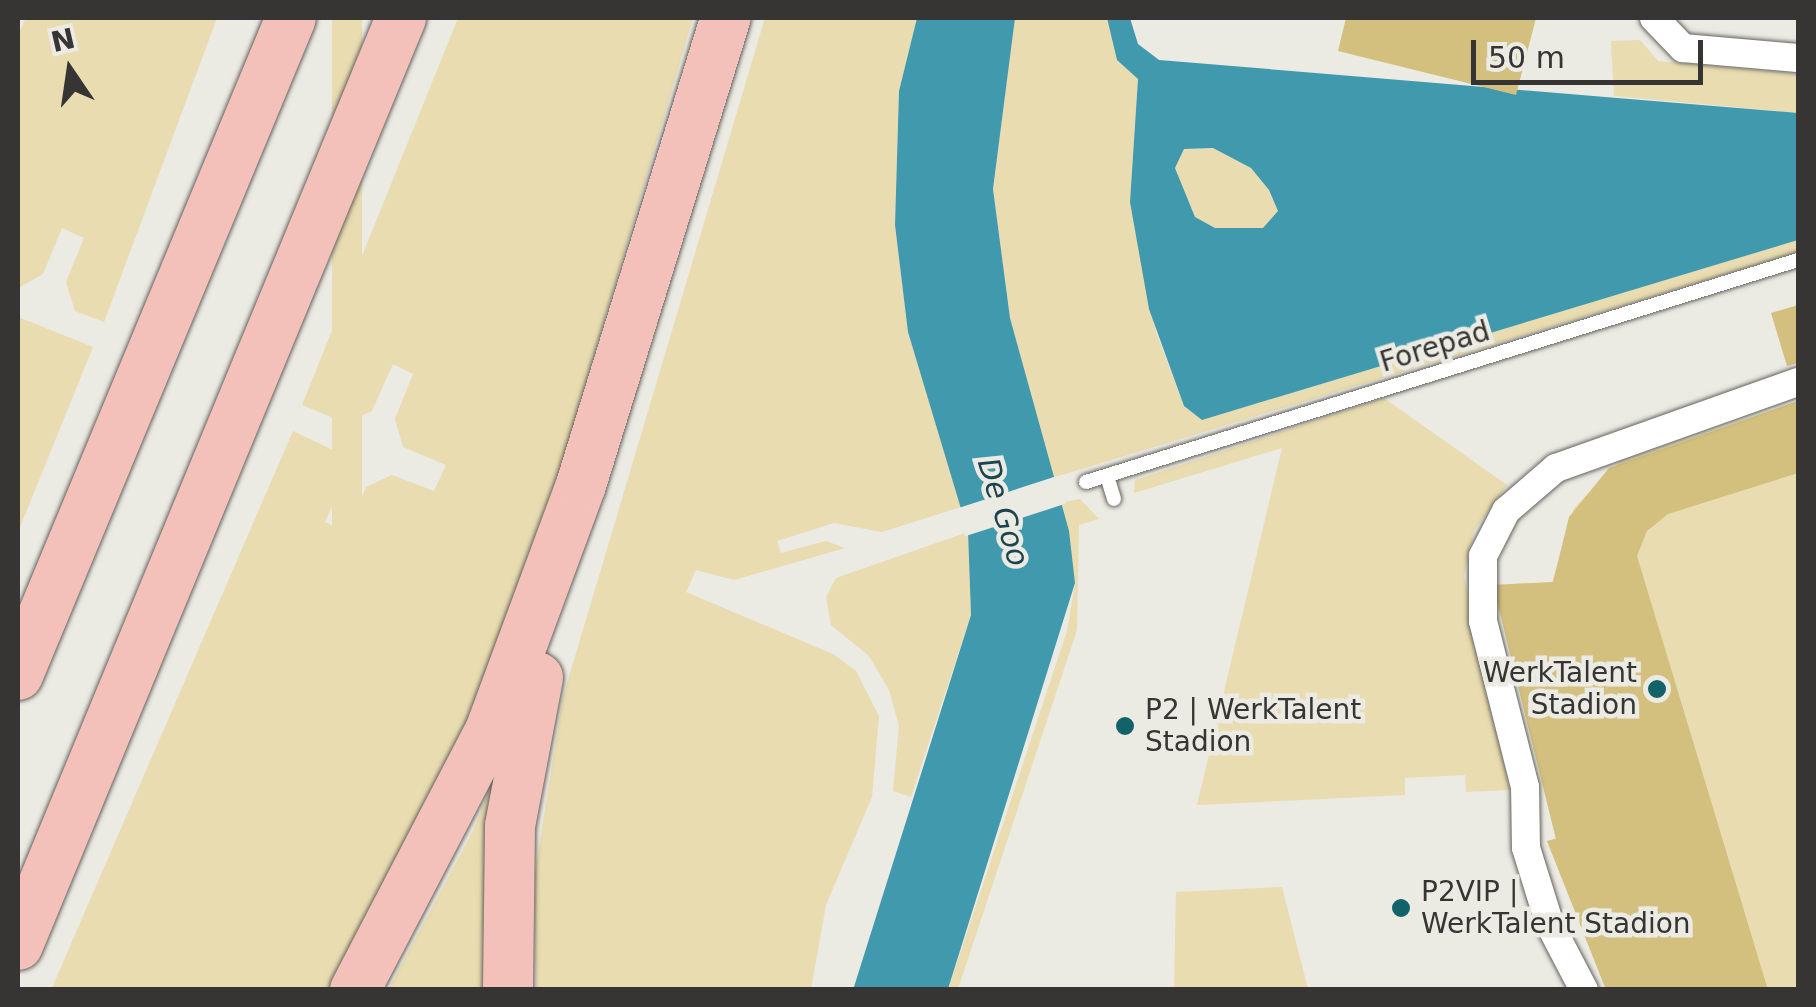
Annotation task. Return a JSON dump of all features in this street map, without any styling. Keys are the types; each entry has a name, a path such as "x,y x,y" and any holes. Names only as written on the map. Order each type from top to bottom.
{"highway":[{"path":"194,246 268,18"},
{"path":"18,675 291,18"},
{"path":"18,945 401,18"},
{"path":"354,990 464,789 581,486 726,18"},
{"path":"508,990 514,790 581,486"}],"street":[{"path":"1654,18 1683,48 1798,58"},
{"path":"1584,990 1550,925 1526,848 1525,787 1483,621 1484,556 1506,511 1556,468 1798,382"}],"lane":[{"name":"Forepad","path":"1086,482 1798,260"},
{"path":"1107,476 1114,499"}],"shaded area":[{"path":"26,18 217,18 104,322 75,311 66,282 84,238 62,228 43,274 18,288 18,35"},
{"path":"332,18 362,18 362,844 332,844"},
{"path":"458,18 693,18 547,516 471,733 337,989 51,990 293,431 335,451 344,479 325,522 347,533 366,487 392,475 434,491 446,465 403,447 395,419 413,374 393,364 372,411 346,423 302,405"},
{"path":"765,18 917,18 899,91 895,225 908,332 961,507 882,532 834,523 777,541 781,553 826,541 845,548 734,580 696,570 686,592 833,654 856,671 879,716 872,797 826,905 811,989 536,990 534,878 563,697"},
{"path":"1015,18 1107,18 1117,60 1138,78 1130,202 1156,332 1184,406 1202,420 1798,240 1798,252 1052,478 1010,318 993,189"},
{"path":"1640,40 1658,61 1798,74 1798,113 1614,96 1611,41"},
{"path":"1213,148 1251,168 1269,190 1278,211 1263,228 1215,228 1195,217 1175,168 1184,149"},
{"path":"18,317 93,347 18,532"},
{"path":"1384,398 1507,485 1474,531 1464,576 1510,790 1466,792 1465,775 1405,778 1405,795 1197,805 1282,448 1134,493 1135,480"},
{"name":"WerkTalent Stadion","path":"1798,401 1798,989 1606,989 1547,841 1556,838 1493,585 1552,582 1574,508 1620,461"},
{"path":"1080,499 1099,519 1079,525 1077,630 958,989 948,990 1067,631 1075,583 1060,503"},
{"path":"968,532 971,615 911,797 893,791 899,726 889,690 869,656 831,625 826,597 836,578"},
{"path":"517,718 496,989 388,990 473,831"},
{"path":"1282,887 1308,989 1174,989 1176,892"}],"water":[{"name":"De Goo","path":"917,18 1015,18 993,189 1010,318 1069,531 1075,583 948,989 853,990 971,615 968,532 908,332 895,225 899,91"},
{"path":"1107,18 1130,18 1138,44 1159,60 1798,113 1798,240 1202,420 1184,406 1149,309 1130,202 1138,79 1117,60","holes":["1213,148 1251,168 1269,190 1278,211 1263,228 1215,228 1195,217 1175,168 1184,149"]}],"pier":[{"path":"1057,476 1066,504 965,536 956,509"}],"building":[{"path":"1346,18 1536,18 1516,95 1338,51"},
{"path":"1798,305 1798,363 1787,366 1771,313"},
{"name":"WerkTalent Stadion","path":"1798,401 1798,473 1668,514 1647,531 1637,556 1768,990 1606,990 1547,841 1556,839 1493,585 1553,582 1569,517 1609,468"}],"place":[{"name":"WerkTalent Stadion","path":"1657,689"},
{"name":"P2 | WerkTalent Stadion","path":"1125,726"},
{"name":"P2VIP | WerkTalent Stadion","path":"1401,908"}]}
